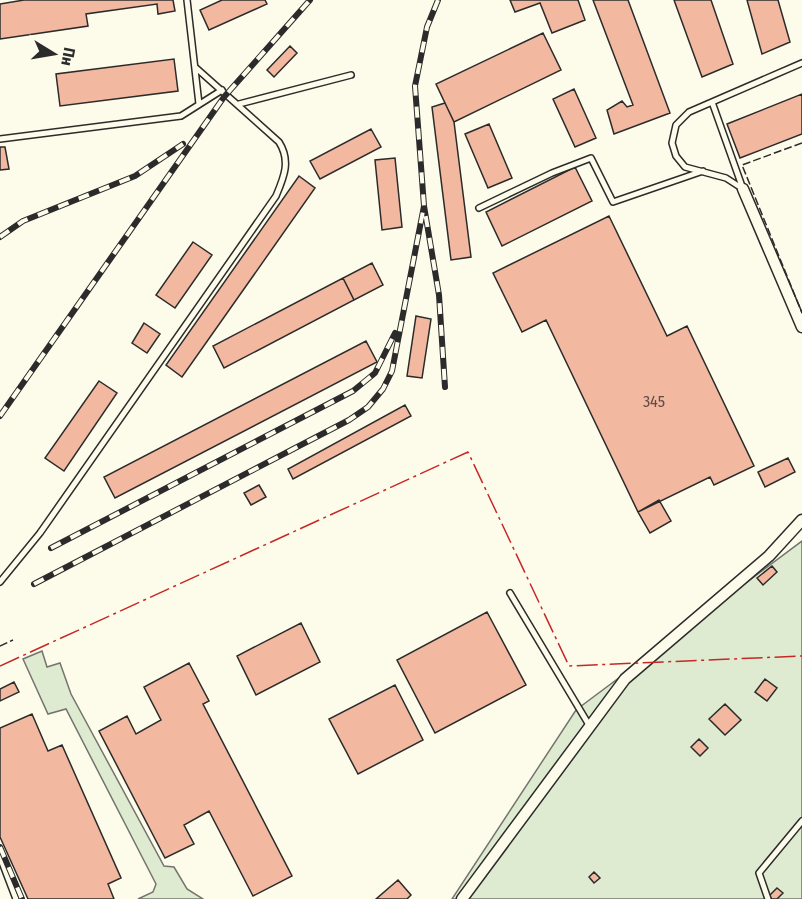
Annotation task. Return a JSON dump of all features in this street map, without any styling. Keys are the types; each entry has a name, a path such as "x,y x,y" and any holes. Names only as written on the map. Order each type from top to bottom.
{"street":[{"path":"743,189 802,327"},
{"path":"462,899 625,679 769,556 802,520"}],"lane":[{"path":"187,0 199,105"},
{"path":"743,189 726,178 685,167 676,156 672,143 676,125 689,112 802,63"},
{"path":"0,582 40,533 276,196 284,177 286,153 279,142 195,67"},
{"path":"239,104 351,75"},
{"path":"0,139 181,116 222,90"},
{"path":"712,102 743,189"},
{"path":"479,208 552,173 591,158 613,202 704,171"},
{"path":"510,593 589,725"},
{"path":"768,899 759,873 802,821"},
{"path":"0,857 16,899"}],"green space":[{"path":"802,541 802,899 452,899 576,710"},
{"path":"42,651 47,667 60,663 71,694 164,866 174,867 187,889 203,899 138,899 153,892 156,884 66,709 48,714 23,659"}],"building":[{"path":"24,0 173,0 175,11 158,14 157,4 86,14 88,26 0,39 0,4"},
{"path":"222,0 265,0 267,4 209,30 200,10"},
{"path":"510,0 578,0 585,20 552,33 540,3 515,12"},
{"path":"593,0 628,0 670,113 614,134 607,110 622,101 627,107 633,105"},
{"path":"674,0 711,0 733,64 702,77"},
{"path":"747,0 778,0 790,42 762,54"},
{"path":"543,33 561,70 454,122 436,84"},
{"path":"290,46 297,53 274,77 267,70"},
{"path":"174,59 178,91 60,106 56,74"},
{"path":"574,89 596,138 575,147 553,99"},
{"path":"802,94 802,134 740,158 727,124"},
{"path":"445,103 454,122 471,257 451,260 432,107"},
{"path":"489,124 512,178 488,188 465,134"},
{"path":"371,129 381,147 320,179 310,161"},
{"path":"0,147 5,147 9,169 0,170"},
{"path":"395,158 402,227 382,230 375,160"},
{"path":"575,167 592,201 502,246 486,212"},
{"path":"299,176 315,188 182,377 166,365"},
{"path":"609,216 667,336 687,326 754,466 714,485 710,477 638,512 546,320 522,332 493,273"},
{"path":"193,242 212,255 175,308 156,295"},
{"path":"372,263 383,285 354,300 343,278"},
{"path":"343,278 354,300 224,368 213,346"},
{"path":"416,316 431,319 422,378 407,376"},
{"path":"144,323 160,334 147,353 132,343"},
{"path":"366,341 377,362 115,498 104,477"},
{"path":"99,381 117,393 64,471 45,458"},
{"path":"405,405 411,416 293,479 288,469"},
{"path":"788,458 795,472 765,487 758,472"},
{"path":"259,485 266,497 251,505 244,493"},
{"path":"659,500 671,521 650,533 638,512"},
{"path":"772,566 777,572 763,585 757,578"},
{"path":"487,612 526,685 435,733 397,660"},
{"path":"301,623 320,662 256,695 237,656"},
{"path":"189,663 209,701 203,704 292,876 253,896 209,811 184,825 194,844 165,858 99,731 127,716 136,734 161,720 144,687"},
{"path":"765,679 777,688 767,701 755,692"},
{"path":"14,682 19,692 0,701 0,689"},
{"path":"395,685 423,740 358,774 329,719"},
{"path":"725,704 741,720 725,735 709,719"},
{"path":"32,714 48,751 62,745 121,878 108,884 114,899 28,899 0,837 0,728"},
{"path":"699,739 708,748 700,756 691,747"},
{"path":"594,872 600,878 594,883 589,877"},
{"path":"398,880 411,895 407,899 376,899"},
{"path":"777,888 783,893 777,899 772,899 769,896"}],"railway":[{"path":"0,416 224,97 310,0"},
{"path":"438,0 427,27 415,86 424,206 439,295 445,387"},
{"path":"0,237 23,221 135,176 183,144"},
{"path":"34,584 349,420 368,407 383,389 392,371 424,206"},
{"path":"51,548 353,391 375,373 395,333"},
{"path":"0,847 22,899"}],"fence":[{"path":"802,143 742,165 802,313"},
{"path":"0,646 13,640"}],"power":[{"path":"0,666 468,452 569,666 802,656"}]}
